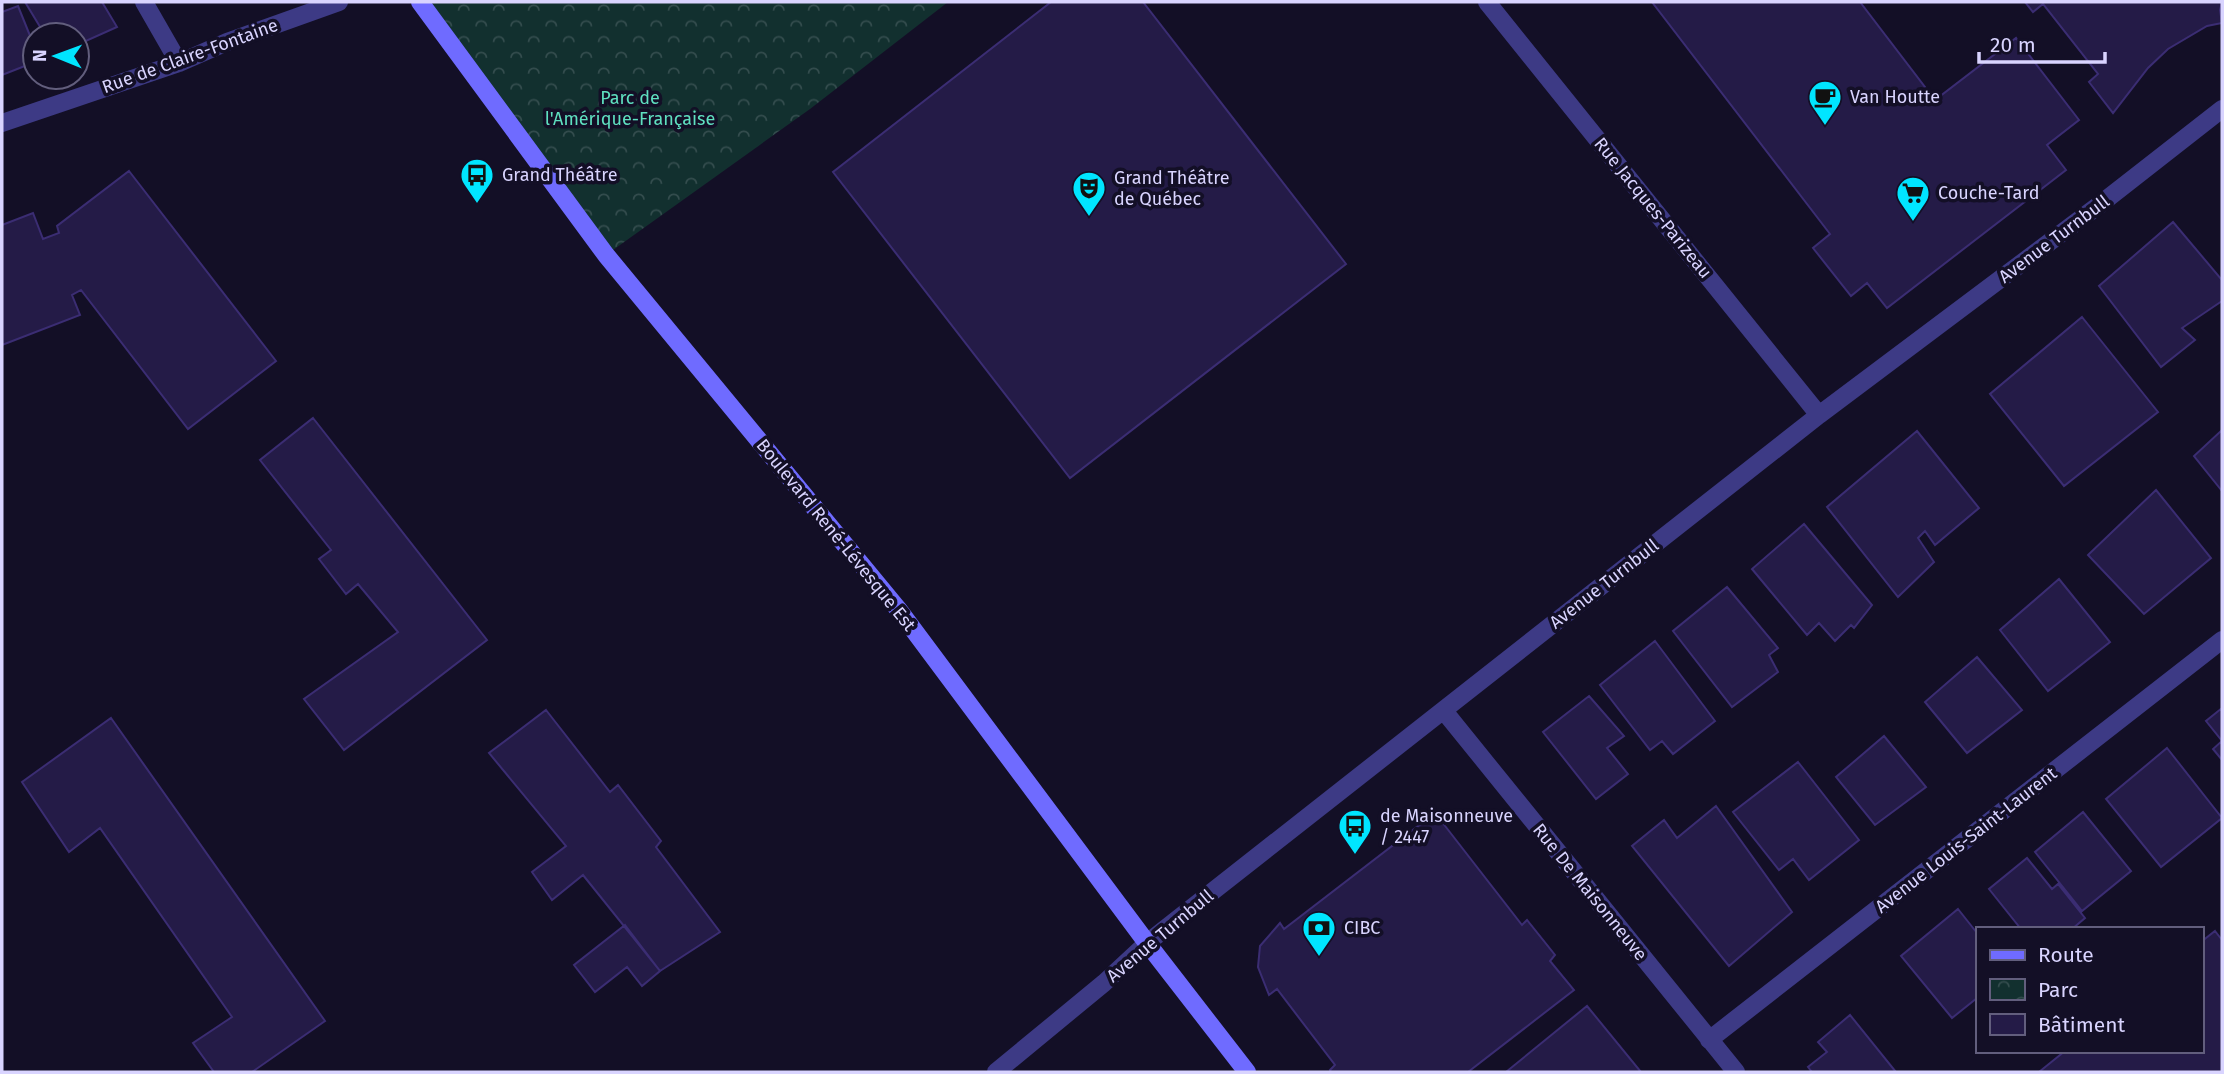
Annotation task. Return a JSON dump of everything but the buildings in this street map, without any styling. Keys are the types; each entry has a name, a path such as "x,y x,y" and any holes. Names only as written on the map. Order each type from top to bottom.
{"main road":[{"name":"Boulevard René-Lévesque Est","path":"420,2 606,256 898,609 1147,943 1247,1072"}],"street":[{"path":"144,2 179,62"},
{"name":"Rue de Claire-Fontaine","path":"2,123 179,62 339,2"},
{"name":"Rue Jacques-Parizeau","path":"1487,2 1819,415"},
{"name":"Avenue Turnbull","path":"996,1072 1104,983 1147,943 1819,415 2222,108"},
{"name":"Avenue Louis-Saint-Laurent","path":"1709,1040 2222,640"},
{"name":"Rue De Maisonneuve","path":"1444,711 1736,1072"}],"green space":[{"name":"Parc de l'Amérique-Française","path":"420,2 948,2 810,109 606,255"}],"place":[{"name":"Van Houtte","path":"1825,127"},
{"name":"Grand Théâtre","path":"477,205"},
{"name":"Grand Théâtre de Québec","path":"1089,218"},
{"name":"Couche-Tard","path":"1913,223"},
{"name":"de Maisonneuve / 2447","path":"1355,856"},
{"name":"CIBC","path":"1319,958"}]}
